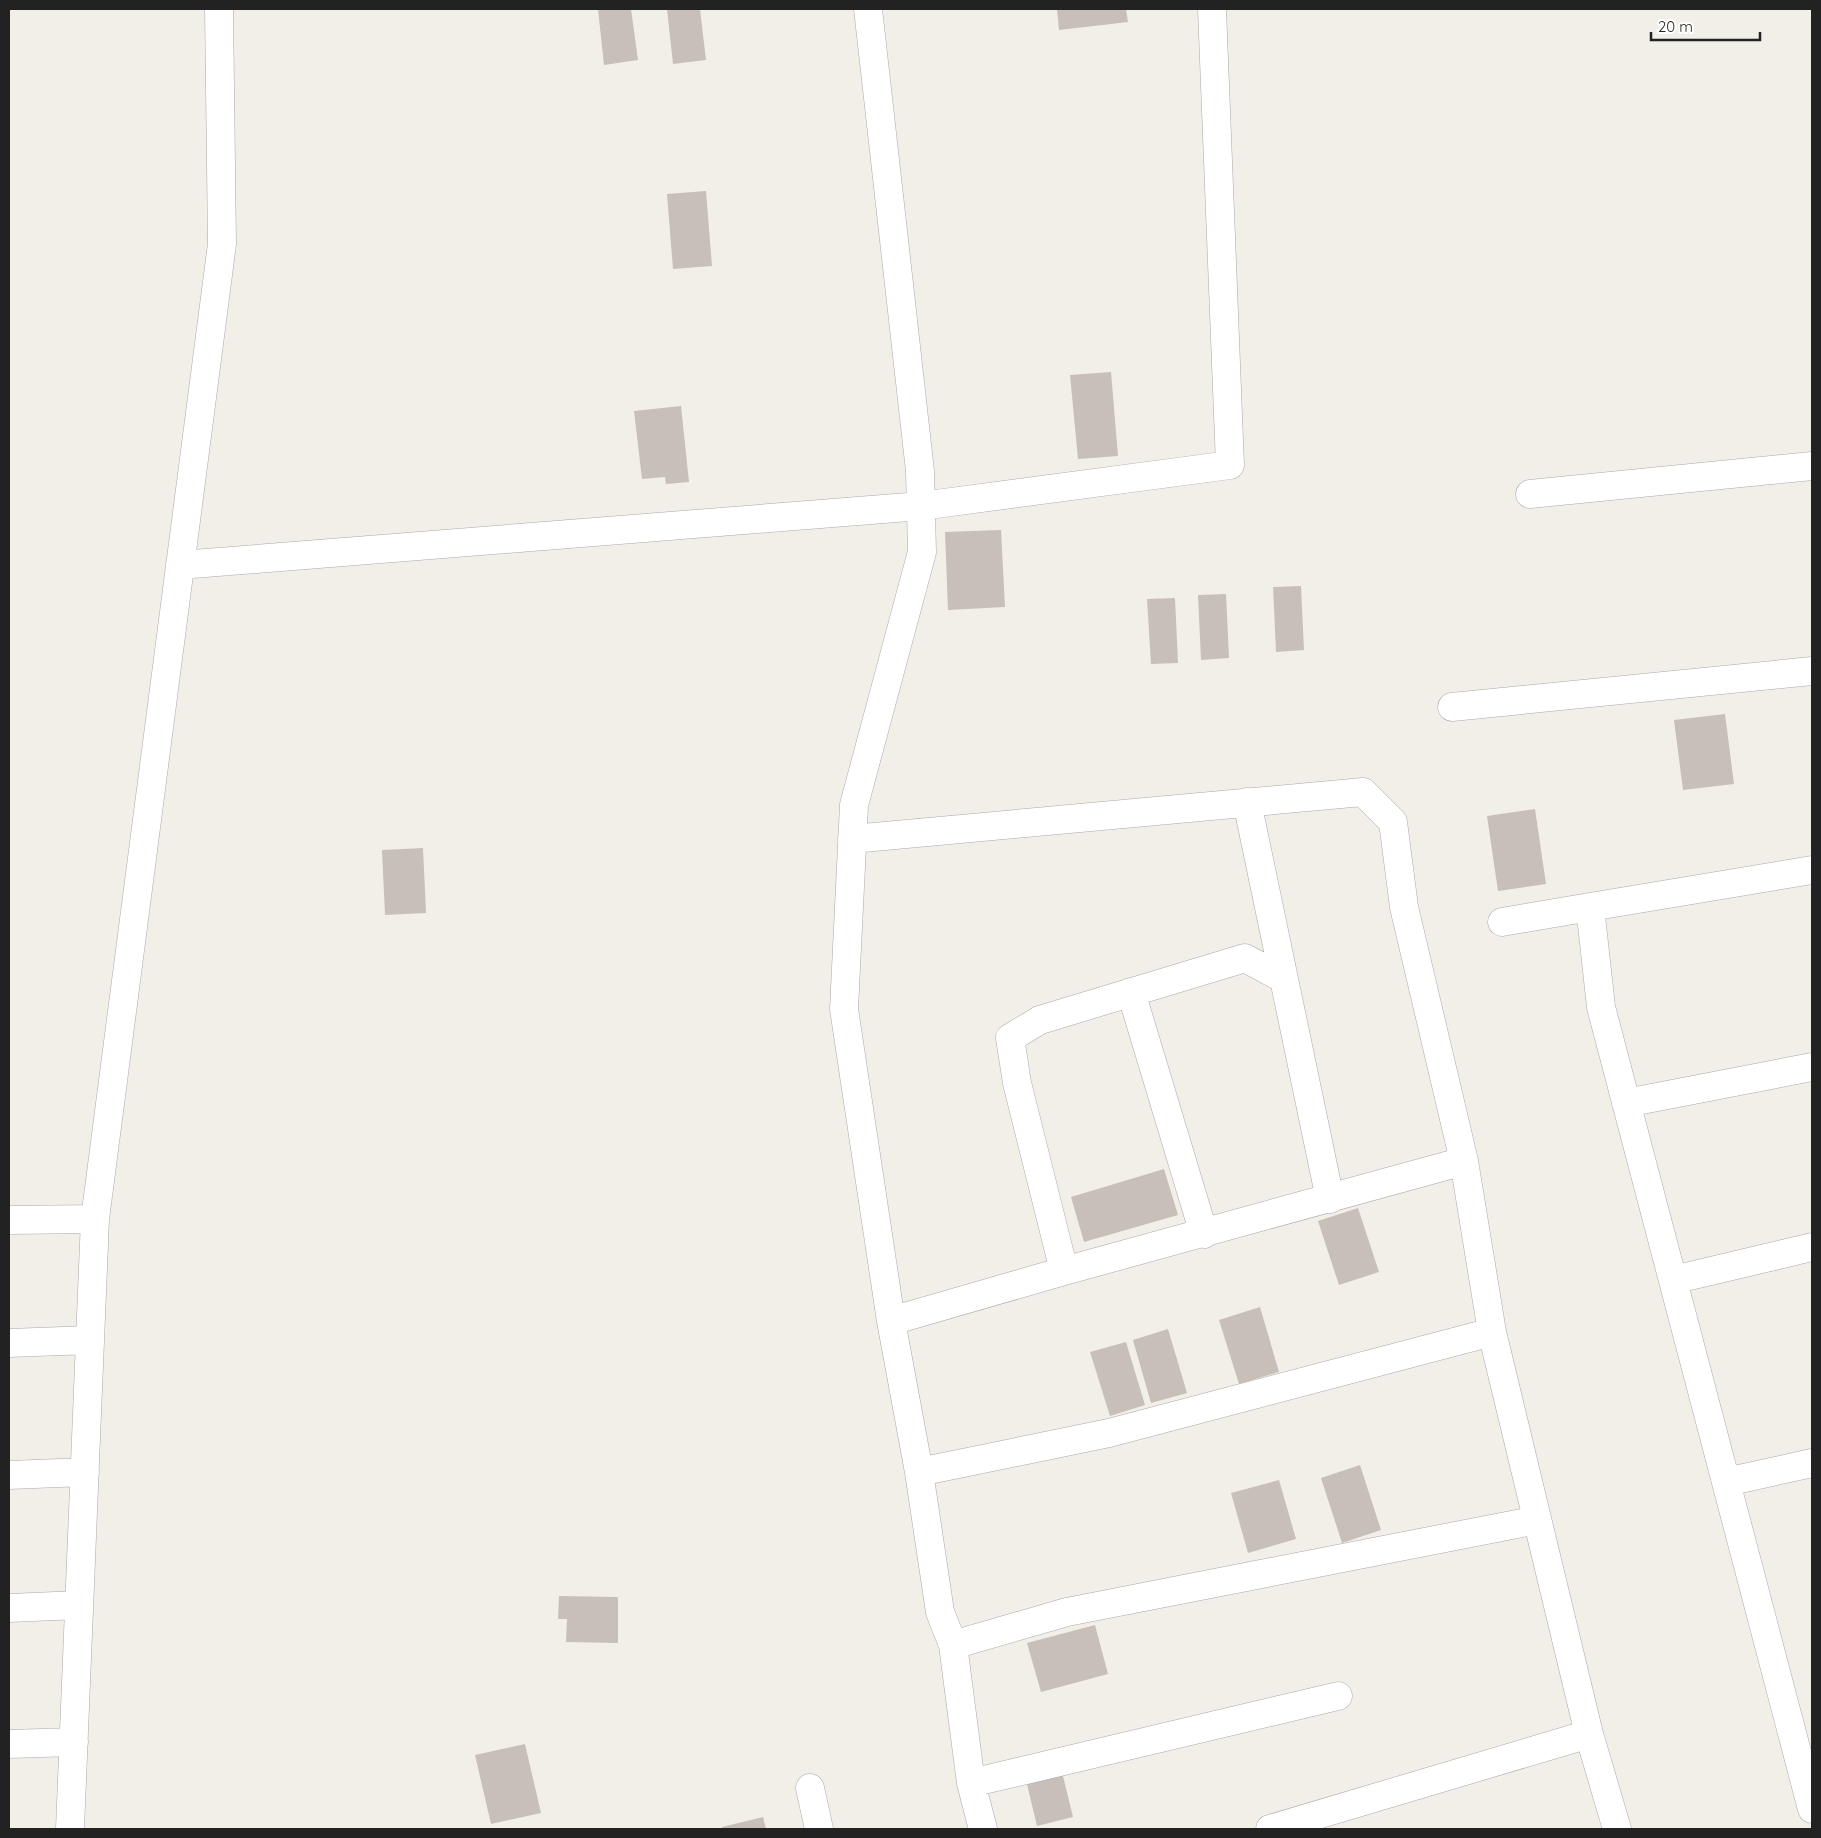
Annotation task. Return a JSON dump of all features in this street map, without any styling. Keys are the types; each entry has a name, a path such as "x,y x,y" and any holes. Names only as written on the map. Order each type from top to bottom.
{"street":[{"path":"70,1829 95,1218 222,244 220,9"},
{"path":"868,9 920,471 922,552 854,805 844,1008 891,1321 919,1472 940,1612 953,1645 971,1783 983,1829"},
{"path":"180,565 921,506 1230,465 1212,9"},
{"path":"1530,494 1812,466"},
{"path":"1452,707 1812,671"},
{"path":"852,839 1363,792 1393,822 1404,907 1464,1162 1492,1332 1589,1734 1617,1829"},
{"path":"1247,802 1330,1199"},
{"path":"1502,922 1812,870"},
{"path":"1590,906 1601,1007 1812,1809"},
{"path":"1064,1271 1017,1083 1010,1038 1040,1020 1245,958 1284,979"},
{"path":"1131,992 1204,1234"},
{"path":"1626,1103 1812,1067"},
{"path":"891,1321 1064,1271 1464,1162"},
{"path":"9,1220 95,1218"},
{"path":"1673,1280 1812,1247"},
{"path":"919,1472 1109,1433 1492,1332"},
{"path":"9,1343 90,1340"},
{"path":"1726,1482 1812,1463"},
{"path":"9,1476 85,1472"},
{"path":"953,1645 1067,1612 1538,1520"},
{"path":"9,1608 79,1605"},
{"path":"971,1783 1338,1696"},
{"path":"1270,1829 1589,1734"},
{"path":"9,1744 74,1742"},
{"path":"810,1788 819,1829"}],"building":[{"path":"598,9 631,9 638,60 604,65"},
{"path":"667,9 700,9 706,60 673,64"},
{"path":"1057,9 1126,9 1128,22 1059,30"},
{"path":"706,191 712,266 673,269 667,194"},
{"path":"1111,372 1118,456 1078,459 1070,375"},
{"path":"681,406 689,482 666,484 665,477 642,479 634,411"},
{"path":"1001,530 1005,607 948,610 945,532"},
{"path":"1301,586 1304,650 1276,652 1273,587"},
{"path":"1226,594 1229,658 1201,660 1198,595"},
{"path":"1175,598 1178,663 1151,664 1147,599"},
{"path":"1725,714 1734,784 1683,790 1674,720"},
{"path":"1535,809 1546,884 1498,891 1487,816"},
{"path":"423,848 426,913 385,915 382,850"},
{"path":"1164,1169 1178,1215 1084,1242 1071,1197"},
{"path":"1358,1208 1379,1272 1339,1285 1318,1221"},
{"path":"1260,1307 1279,1372 1239,1384 1219,1320"},
{"path":"1168,1329 1187,1393 1151,1403 1133,1340"},
{"path":"1126,1342 1145,1405 1110,1416 1090,1352"},
{"path":"1360,1465 1381,1530 1342,1543 1321,1478"},
{"path":"1279,1480 1296,1539 1248,1553 1231,1493"},
{"path":"559,1596 618,1597 618,1643 566,1642 567,1619 558,1619"},
{"path":"1095,1625 1108,1674 1041,1692 1027,1643"},
{"path":"525,1744 541,1813 491,1824 475,1755"},
{"path":"1062,1772 1073,1817 1037,1826 1026,1780"},
{"path":"763,1817 766,1829 722,1829 722,1827"}]}
